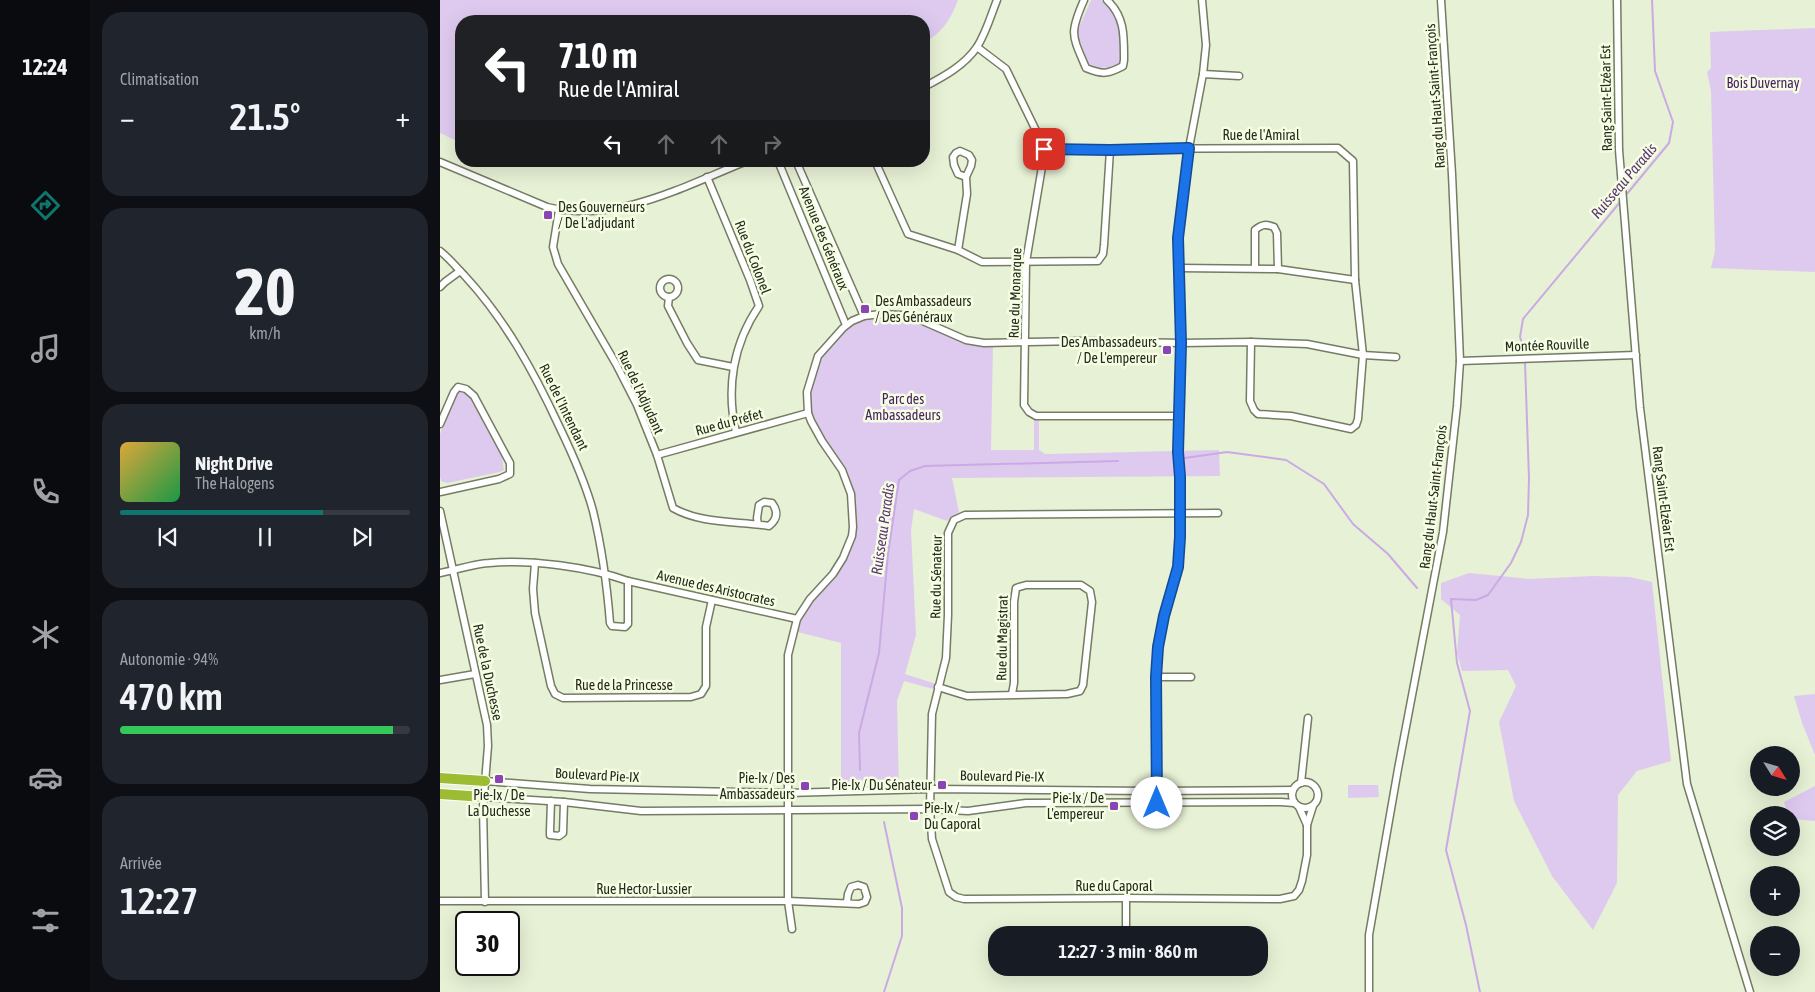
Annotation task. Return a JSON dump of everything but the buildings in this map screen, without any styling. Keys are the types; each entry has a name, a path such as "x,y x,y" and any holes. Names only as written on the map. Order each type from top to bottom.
{"highway":[{"name":"Boulevard Pie-IX","path":"440,778 485,781"},
{"name":"Boulevard Pie-IX","path":"440,794 484,797"}],"street":[{"path":"930,84 948,74 977,47 997,0"},
{"path":"1084,0 1073,29 1077,46 1086,68 1098,74 1110,72 1123,66 1124,60 1122,22 1118,13 1107,0"},
{"name":"Rang du Haut-Saint-François","path":"1368,992 1370,935 1443,532 1457,406 1460,361 1453,184 1442,0"},
{"name":"Rang Saint-Elzéar Est","path":"1617,0 1619,150 1641,418 1687,784 1750,992"},
{"path":"1157,803 1156,677 1158,647 1162,624 1178,567 1180,514 1178,416 1181,343 1178,238 1189,148 1204,74 1206,45 1203,1"},
{"path":"977,47 1006,69 1044,149"},
{"path":"1204,74 1239,76"},
{"name":"Rue de l'Amiral","path":"1044,149 1338,148 1353,162 1355,280 1363,355 1356,425 1351,429 1291,416 1258,414 1250,401 1251,342"},
{"name":"Rue du Monarque","path":"1044,149 1026,262 1024,405 1036,416 1178,416"},
{"path":"878,167 908,234 958,250 982,262 1098,261 1103,254 1104,245 1110,150"},
{"path":"440,162 527,199 559,210 584,211 624,208 650,200 732,167"},
{"name":"Avenue des Généraux","path":"780,167 846,325"},
{"name":"Avenue des Généraux","path":"799,167 864,316"},
{"name":"Rue du Colonel","path":"707,177 759,306 753,314 737,349 733,367 732,415 736,432"},
{"path":"958,250 967,194 966,177"},
{"name":"Rue de l'Adjudant","path":"559,210 553,247 558,264 616,364 637,405 657,455 673,508 682,513 706,519 758,524"},
{"path":"1255,268 1255,230 1261,225 1267,224 1274,227 1277,233 1278,269"},
{"name":"Rue de l'Intendant","path":"440,251 486,298 528,362 576,461 592,509 606,573"},
{"path":"1179,268 1278,269 1355,280"},
{"path":"440,288 443,280 460,271"},
{"path":"670,297 668,306 698,360 733,367"},
{"path":"792,929 788,901 788,655 797,619 810,599 843,558 854,526 852,494 842,470 822,441 808,413 807,392 818,356 846,325 864,316 880,314 900,315 918,320 966,340 984,343 1026,341 1251,342 1307,344 1363,355 1396,357"},
{"name":"Montée Rouville","path":"1460,361 1636,355"},
{"path":"440,424 454,392 458,388 466,390 474,396 510,463 510,474 499,479 440,492"},
{"name":"Rue du Préfet","path":"657,455 808,413"},
{"name":"Rue de la Duchesse","path":"440,511 475,674 484,704 487,725 488,746 484,797 486,902"},
{"name":"Rue du Sénateur","path":"930,809 932,714 946,658 948,533 954,520 966,515 1218,513"},
{"name":"Avenue des Aristocrates","path":"440,573 488,563 535,563 606,573 628,581 797,619"},
{"name":"Rue de la Princesse","path":"535,563 533,589 535,614 551,686 555,694 563,698 691,697 701,694 706,686 706,627 712,600"},
{"path":"606,573 610,623 612,626 625,627 628,624 628,581"},
{"name":"Rue du Magistrat","path":"938,687 967,696 1075,694 1080,691 1092,602 1090,591 1081,585 1026,585 1016,588 1014,602 1014,683 1012,694"},
{"path":"440,680 475,674"},
{"path":"1156,677 1191,677"},
{"path":"1304,764 1311,784 1316,788 1318,795 1317,801 1313,806 1306,809 1297,805 1292,796 1293,790 1301,783 1308,718"},
{"name":"Boulevard Pie-IX","path":"485,781 590,789 787,793 931,789 1293,790"},
{"path":"1301,783 1311,784"},
{"name":"Boulevard Pie-IX","path":"484,797 564,802 641,810 788,811 930,809 968,811 1026,803 1281,802 1297,805"},
{"name":"Boulevard Pie-IX","path":"551,801 550,835 554,836 559,836 563,833 564,802"},
{"name":"Rue du Caporal","path":"1297,805 1307,825"},
{"name":"Rue du Caporal","path":"930,809 932,839 949,892 956,897 964,899 1280,899 1294,896 1299,890 1306,855 1307,825 1313,806"},
{"path":"1126,898 1126,926"},
{"name":"Rue Hector-Lussier","path":"440,901 847,902"}],"green space":[{"path":"440,0 958,0 945,25 930,39 930,15 455,15 455,140 440,133"},
{"path":"1091,0 1101,0 1111,10 1118,23 1121,51 1120,65 1116,68 1094,67 1088,63 1077,32"},
{"name":"Bois Duvernay","path":"1815,28 1815,272 1711,268 1715,251 1711,91 1707,72 1711,68 1710,32"},
{"name":"Parc des Ambassadeurs","path":"900,315 950,334 993,343 991,450 1034,450 1034,418 1039,418 1039,450 1045,454 1219,450 1220,476 952,478 959,512 947,521 914,509 911,530 916,635 905,674 939,685 937,690 904,681 897,701 899,790 841,792 841,643 794,631 797,619 833,574 852,536 851,494 841,469 811,421 807,392 818,356 846,325 864,316"},
{"path":"456,392 464,392 470,398 502,457 504,470 447,483 441,481 440,434"},
{"path":"1469,573 1530,579 1593,576 1630,577 1652,582 1671,761 1637,771 1618,795 1617,883 1593,930 1552,876 1514,801 1499,722 1516,686 1508,670 1462,671 1457,653 1460,615 1441,599 1441,583"},
{"path":"1815,694 1815,755 1802,723 1794,696"},
{"path":"1348,785 1378,785 1379,797 1348,798"},
{"path":"1815,786 1815,821 1800,820 1800,806 1785,806 1784,802 1796,796 1800,796 1800,794"}],"waterway":[{"name":"Ruisseau Paradis","path":"1626,195 1669,143 1673,122 1655,71 1652,0"},
{"name":"Ruisseau Paradis","path":"1525,352 1520,337 1523,319 1621,201"},
{"path":"1480,992 1466,925 1446,850 1470,711 1457,663 1451,599 1476,600 1488,595 1511,563 1521,542 1528,515 1529,478 1525,363"},
{"name":"Ruisseau Paradis","path":"1185,458 1227,452 1286,460 1324,484 1353,524 1388,554 1417,588"},
{"name":"Ruisseau Paradis","path":"860,770 859,733 879,653 888,554 899,480 910,471 925,466 1118,461"},
{"name":"Ruisseau Paradis","path":"884,822 902,908 902,936 884,992"}],"place":[{"name":"Des Gouverneurs / De L'adjudant","path":"548,215"},
{"name":"Des Ambassadeurs / Des Généraux","path":"865,309"},
{"name":"Des Ambassadeurs / De L'empereur","path":"1167,350"},
{"name":"Pie-Ix / De La Duchesse","path":"499,779"},
{"name":"Pie-Ix / Du Sénateur","path":"942,785"},
{"name":"Pie-Ix / Des Ambassadeurs","path":"805,786"},
{"name":"Pie-Ix / De L'empereur","path":"1114,806"},
{"name":"Pie-Ix / Du Caporal","path":"914,816"}],"route":[{"path":"1044,149 1189,148 1178,238 1181,343 1178,416 1181,504 1180,537 1178,567 1164,616 1158,647 1156,677 1157,803"}]}
